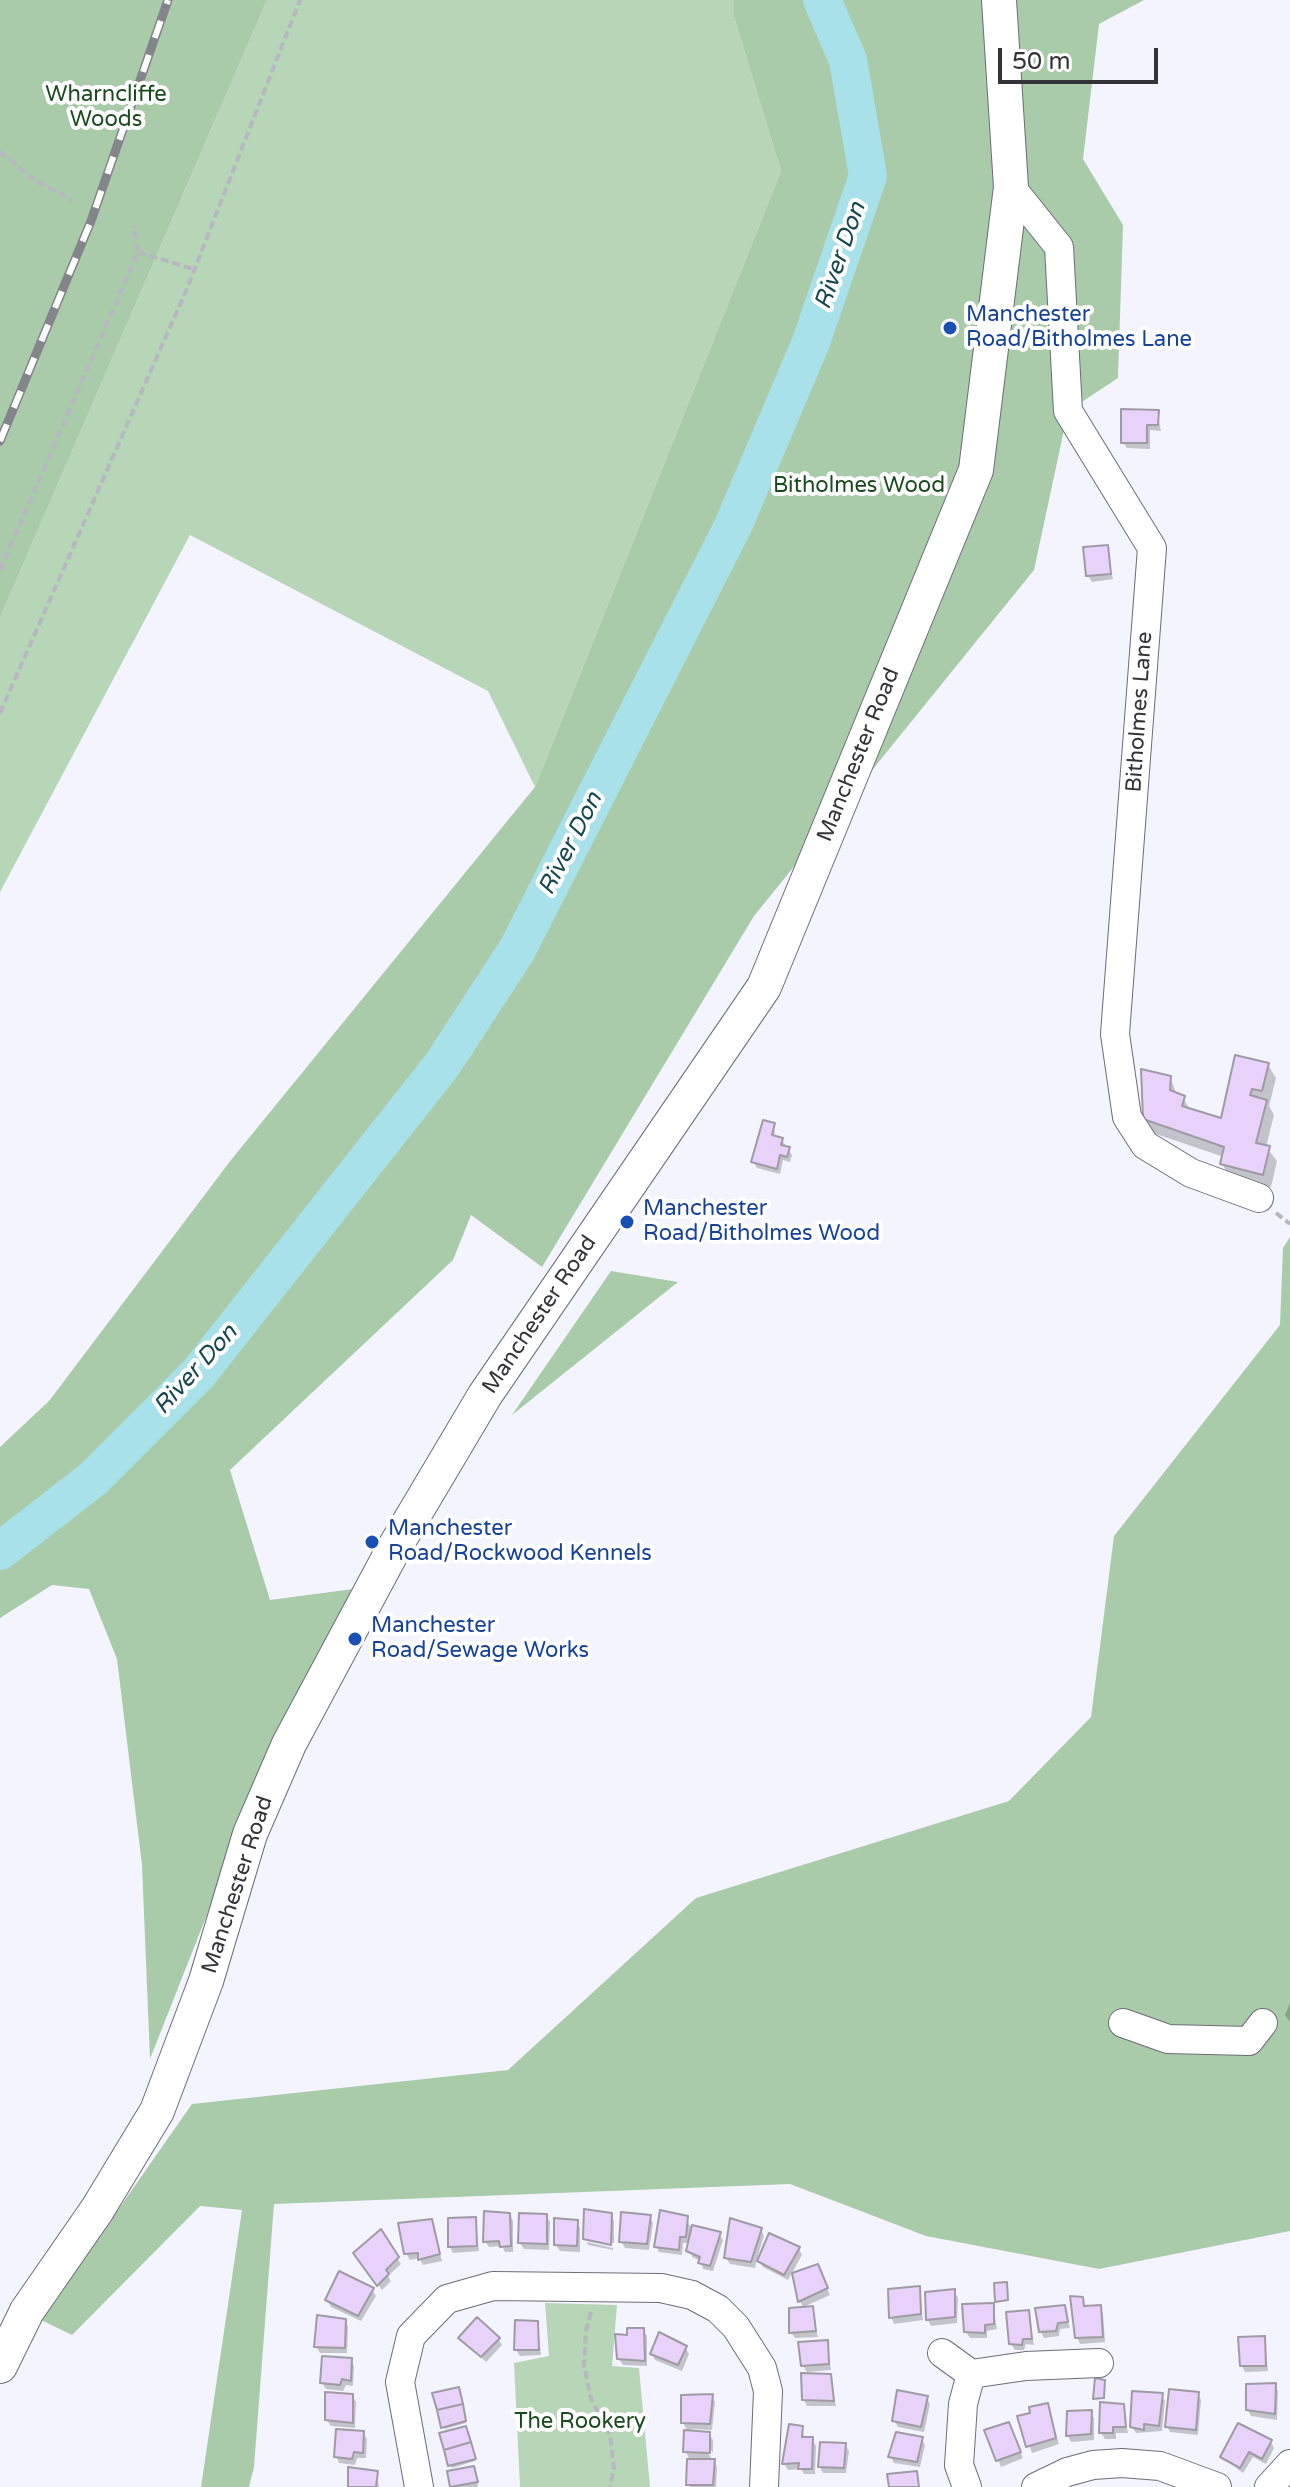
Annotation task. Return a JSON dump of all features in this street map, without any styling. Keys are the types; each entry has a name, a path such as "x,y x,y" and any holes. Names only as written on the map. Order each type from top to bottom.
{"main road":[{"name":"Manchester Road","path":"0,2366 27,2311 97,2210 157,2111 206,1981 250,1834 289,1744 393,1550 485,1395 764,987 976,470 1011,187 999,0"}],"street":[{"name":"Bitholmes Lane","path":"1011,187 1059,247 1068,411 1152,548 1115,1034 1127,1117 1145,1145 1179,1166 1259,1198"},
{"path":"1123,2023 1168,2039 1249,2041 1263,2023"},
{"path":"419,2487 400,2382 411,2336 447,2299 493,2286 661,2288 692,2295 718,2309 736,2327 762,2368 768,2391 764,2487"},
{"path":"942,2353 971,2374 1026,2366 1099,2363"},
{"path":"967,2487 959,2465 963,2404 971,2374"},
{"path":"1036,2487 1067,2472 1093,2465 1122,2463 1160,2466 1217,2487"},
{"path":"1269,2487 1290,2464"}],"path":[{"path":"0,713 194,269 300,0"},
{"path":"0,152 36,181 72,200"},
{"path":"0,570 138,252 134,226"},
{"path":"138,252 194,269"},
{"path":"597,2301 586,2331 584,2365 591,2399 610,2435 614,2468 610,2487"}],"green space":[{"name":"Wharncliffe Woods","path":"0,0 267,0 0,618"},
{"path":"267,0 734,0 734,17 781,171 535,787 488,691 190,535 0,892 0,618"},
{"name":"Bitholmes Wood","path":"734,0 1144,0 1099,24 1083,159 1123,225 1118,378 1068,411 1034,570 754,916 542,1267 471,1215 453,1260 230,1470 270,1600 353,1589 262,1775 150,2059 142,1865 117,1659 89,1589 52,1585 0,1618 0,1447 49,1401 231,1160 535,787 781,171 734,17"},
{"path":"1290,1237 1290,2231 1099,2269 926,2236 790,2184 274,2204 254,2467 249,2487 201,2487 242,2210 200,2206 72,2335 41,2320 192,2104 508,2070 696,1898 1009,1801 1091,1717 1114,1536 1280,1325 1283,1248"},
{"path":"611,1271 678,1282 512,1415"},
{"name":"The Rookery","path":"545,2303 617,2305 612,2366 639,2368 650,2487 520,2487 514,2363 549,2356"}],"building":[{"path":"1121,409 1159,410 1158,425 1147,425 1147,443 1121,443"},
{"path":"1108,545 1111,574 1086,576 1083,547"},
{"path":"1235,1055 1269,1063 1262,1091 1252,1089 1250,1095 1267,1100 1256,1143 1270,1146 1263,1175 1220,1164 1224,1147 1143,1119 1141,1069 1171,1076 1170,1090 1185,1096 1182,1106 1221,1118"},
{"path":"763,1120 775,1123 772,1135 783,1138 781,1145 790,1147 787,1157 780,1155 777,1169 751,1162"},
{"path":"584,2209 612,2213 611,2245 583,2239"},
{"path":"660,2210 688,2216 686,2237 680,2237 679,2250 654,2247"},
{"path":"484,2211 510,2213 511,2246 500,2247 499,2241 483,2242"},
{"path":"621,2212 651,2215 647,2244 619,2242"},
{"path":"519,2213 547,2214 547,2244 518,2243"},
{"path":"476,2217 477,2246 448,2247 448,2218"},
{"path":"554,2218 578,2220 577,2246 554,2245"},
{"path":"730,2218 762,2228 751,2262 724,2258"},
{"path":"432,2219 440,2254 418,2260 418,2253 404,2254 398,2223"},
{"path":"692,2225 721,2232 710,2266 698,2263 700,2257 686,2251"},
{"path":"381,2229 399,2257 386,2270 389,2274 377,2286 353,2253"},
{"path":"769,2233 800,2247 784,2275 757,2261"},
{"path":"818,2264 828,2288 798,2302 792,2273"},
{"path":"339,2271 374,2288 358,2316 325,2300"},
{"path":"1007,2282 1008,2300 995,2302 994,2283"},
{"path":"920,2286 921,2314 889,2318 888,2289"},
{"path":"955,2289 955,2317 926,2320 925,2292"},
{"path":"1070,2296 1083,2297 1084,2306 1101,2305 1103,2337 1075,2338"},
{"path":"994,2303 994,2324 985,2325 985,2333 964,2332 962,2304"},
{"path":"1065,2305 1068,2322 1058,2323 1056,2331 1039,2332 1035,2308"},
{"path":"813,2306 816,2331 789,2333 789,2308"},
{"path":"1029,2310 1032,2339 1023,2339 1022,2345 1009,2344 1006,2312"},
{"path":"317,2315 346,2319 345,2348 314,2347"},
{"path":"477,2317 500,2338 481,2357 458,2338"},
{"path":"515,2320 538,2321 539,2350 514,2350"},
{"path":"627,2328 644,2328 645,2361 617,2359 615,2334 627,2335"},
{"path":"659,2332 687,2346 678,2365 650,2354"},
{"path":"1265,2336 1266,2366 1240,2366 1238,2337"},
{"path":"828,2340 829,2364 801,2366 798,2342"},
{"path":"322,2356 352,2358 351,2381 342,2379 340,2385 320,2383"},
{"path":"801,2373 831,2374 834,2401 802,2400"},
{"path":"1095,2378 1105,2380 1104,2398 1093,2399"},
{"path":"1276,2383 1275,2414 1246,2410 1246,2384"},
{"path":"459,2387 463,2404 437,2410 432,2393"},
{"path":"1169,2389 1199,2392 1196,2430 1165,2427"},
{"path":"897,2390 928,2396 921,2427 892,2421"},
{"path":"1132,2391 1163,2393 1159,2426 1144,2424 1144,2430 1130,2427"},
{"path":"325,2392 353,2394 353,2423 325,2420"},
{"path":"713,2394 710,2424 681,2423 681,2395"},
{"path":"1100,2402 1124,2404 1126,2427 1113,2427 1113,2433 1099,2433"},
{"path":"1048,2403 1056,2438 1026,2447 1017,2416 1030,2413 1029,2407"},
{"path":"463,2404 466,2421 441,2428 437,2410"},
{"path":"1092,2410 1091,2434 1066,2436 1067,2411"},
{"path":"1009,2422 1021,2452 996,2461 984,2430"},
{"path":"1238,2423 1272,2440 1262,2459 1249,2452 1240,2468 1220,2457"},
{"path":"789,2424 803,2426 802,2437 813,2437 812,2469 798,2469 799,2463 782,2464"},
{"path":"466,2426 471,2442 444,2450 439,2433"},
{"path":"336,2429 364,2431 363,2453 354,2452 352,2459 334,2457"},
{"path":"684,2430 710,2432 710,2453 683,2452"},
{"path":"896,2432 923,2437 917,2462 888,2457"},
{"path":"471,2442 476,2459 448,2466 444,2450"},
{"path":"820,2442 846,2443 844,2468 818,2467"},
{"path":"687,2459 715,2459 713,2485 686,2485"},
{"path":"474,2466 478,2482 450,2487 447,2471"},
{"path":"348,2467 378,2471 376,2487 348,2487"},
{"path":"917,2471 919,2487 889,2487 887,2474"}],"waterway":[{"name":"River Don","path":"0,1551 94,1478 198,1374 442,1065 517,950 733,526 811,342 868,176 848,60 822,0"}],"railway":[{"path":"0,441 91,221 168,0"}],"place":[{"name":"Manchester Road/Bitholmes Lane","path":"950,328"},
{"name":"Manchester Road/Bitholmes Wood","path":"627,1222"},
{"name":"Manchester Road/Rockwood Kennels","path":"372,1542"},
{"name":"Manchester Road/Sewage Works","path":"355,1639"}]}
